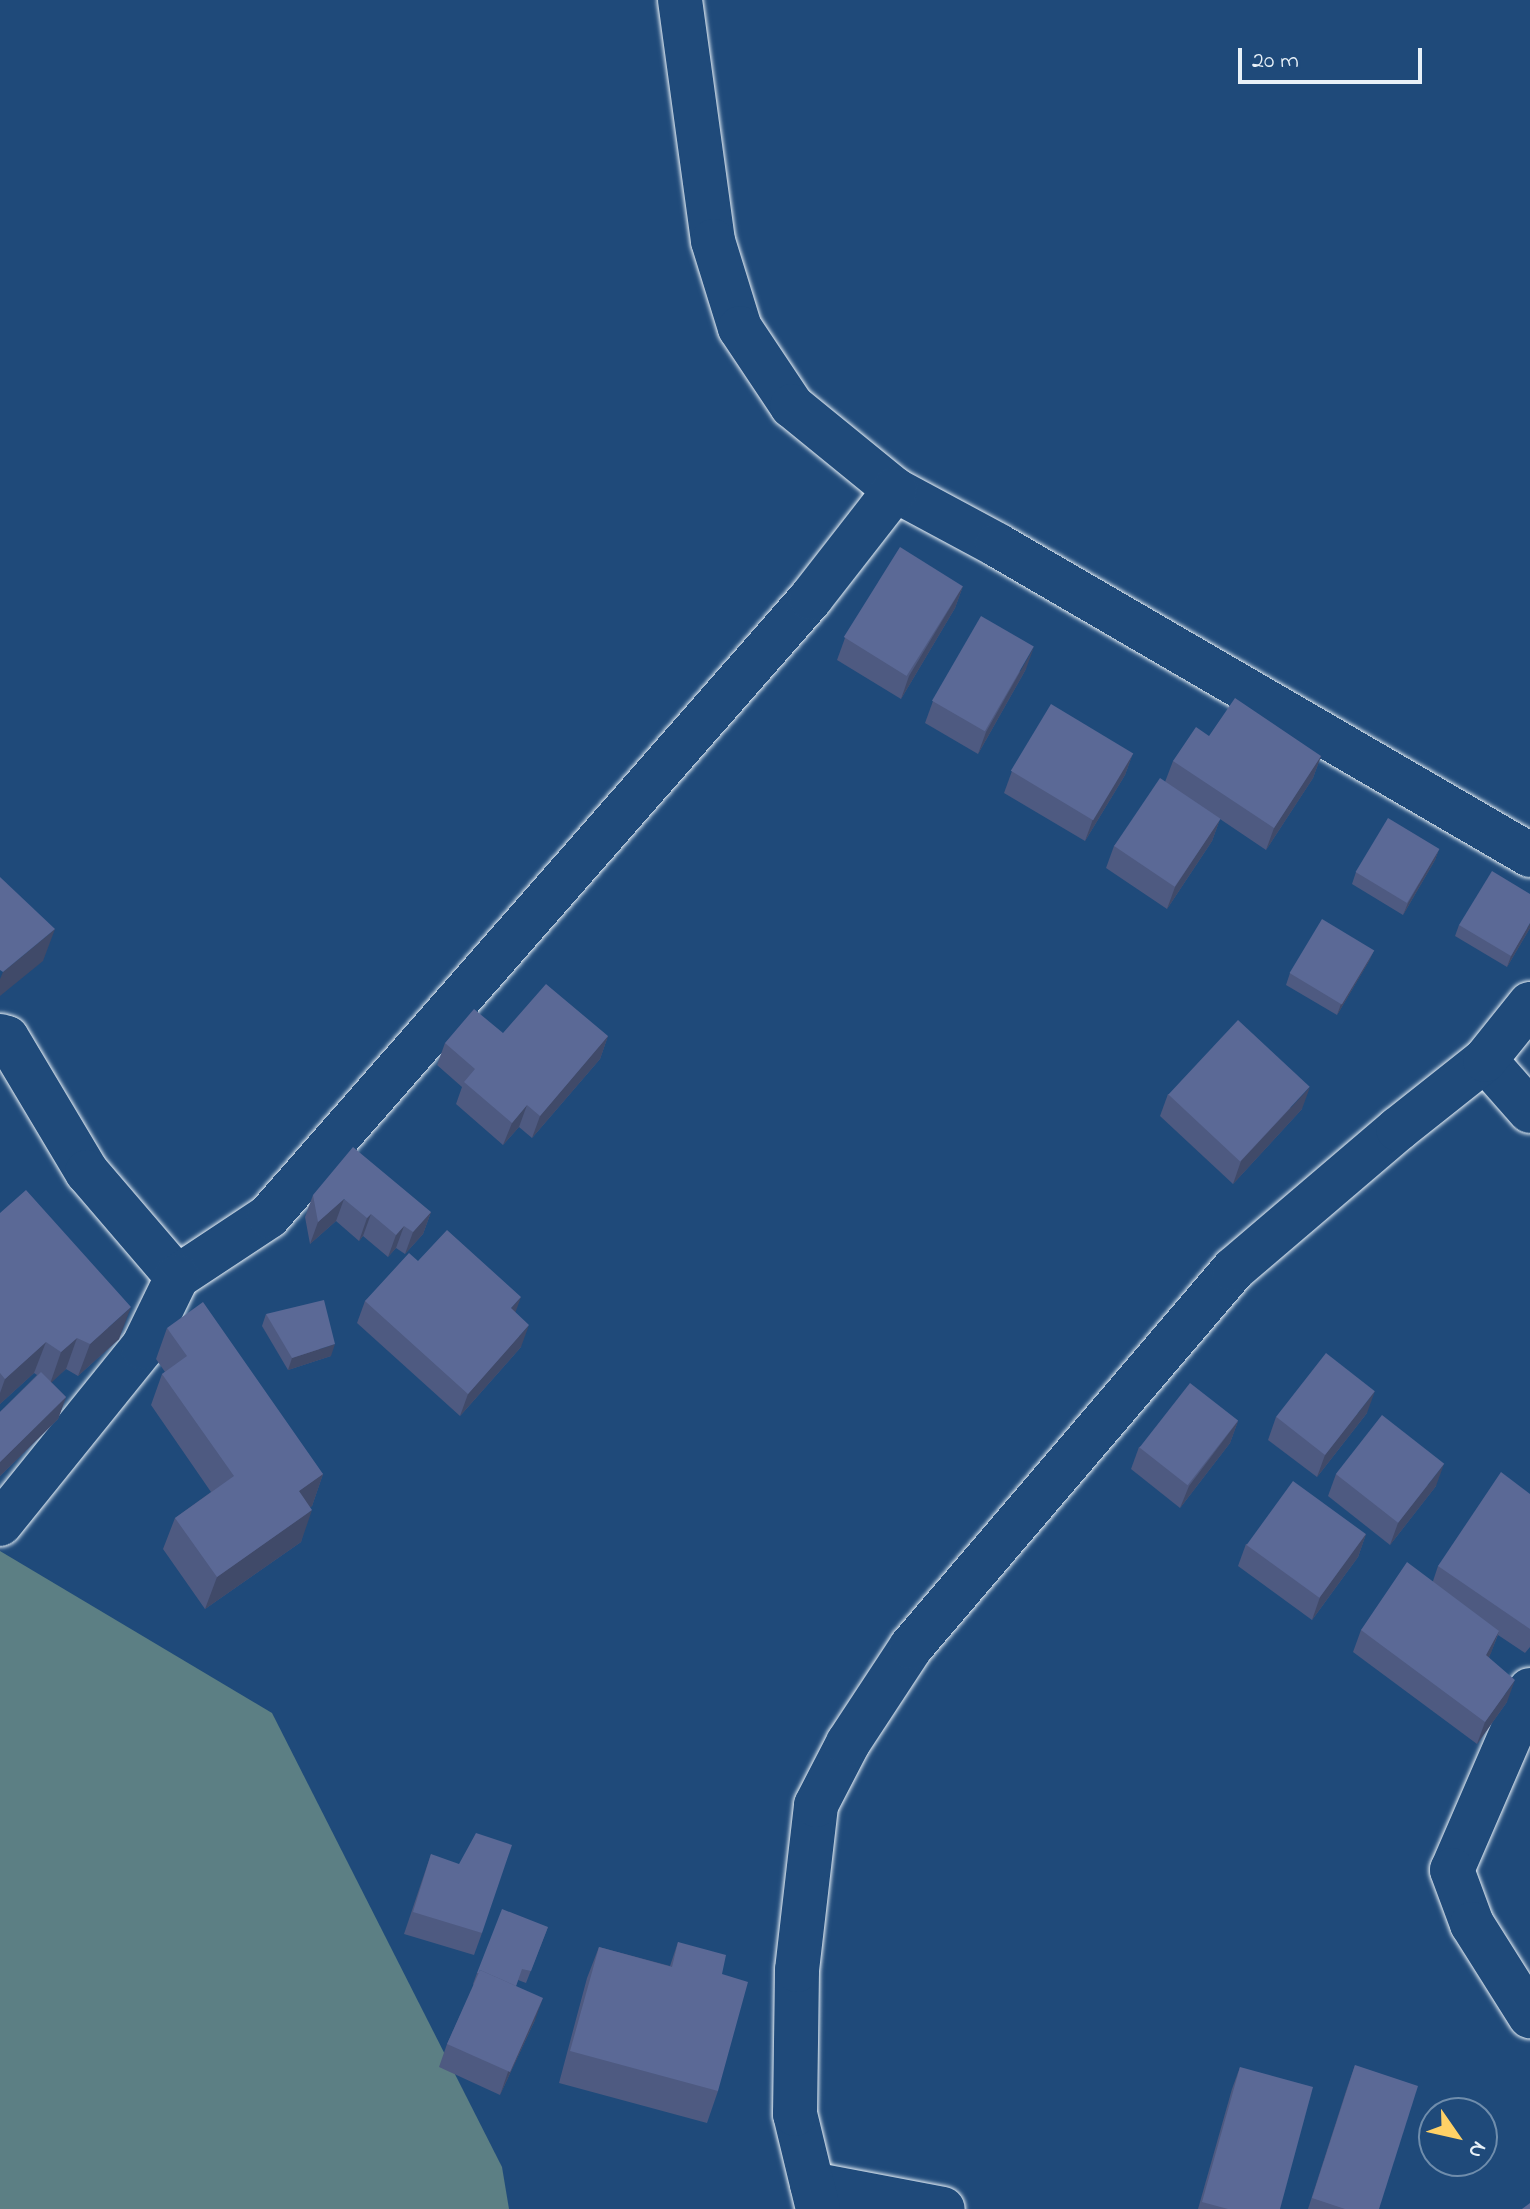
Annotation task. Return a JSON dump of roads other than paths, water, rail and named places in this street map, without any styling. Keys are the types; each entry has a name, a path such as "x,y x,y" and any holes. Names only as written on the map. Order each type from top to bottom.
{"street":[{"path":"680,0 713,241 740,328 792,406 895,490 1011,552 1530,855"},
{"path":"0,1524 143,1347 177,1277 269,1216 811,598 895,490"},
{"path":"943,2209 815,2196 795,2114 797,1970 816,1805 848,1743 911,1647 1234,1269 1485,1060 1530,1004"},
{"path":"0,1036 7,1038 87,1172 177,1277"},
{"path":"1485,1060 1530,1111"},
{"path":"1530,1690 1452,1870 1472,1924 1530,2016"}]}
